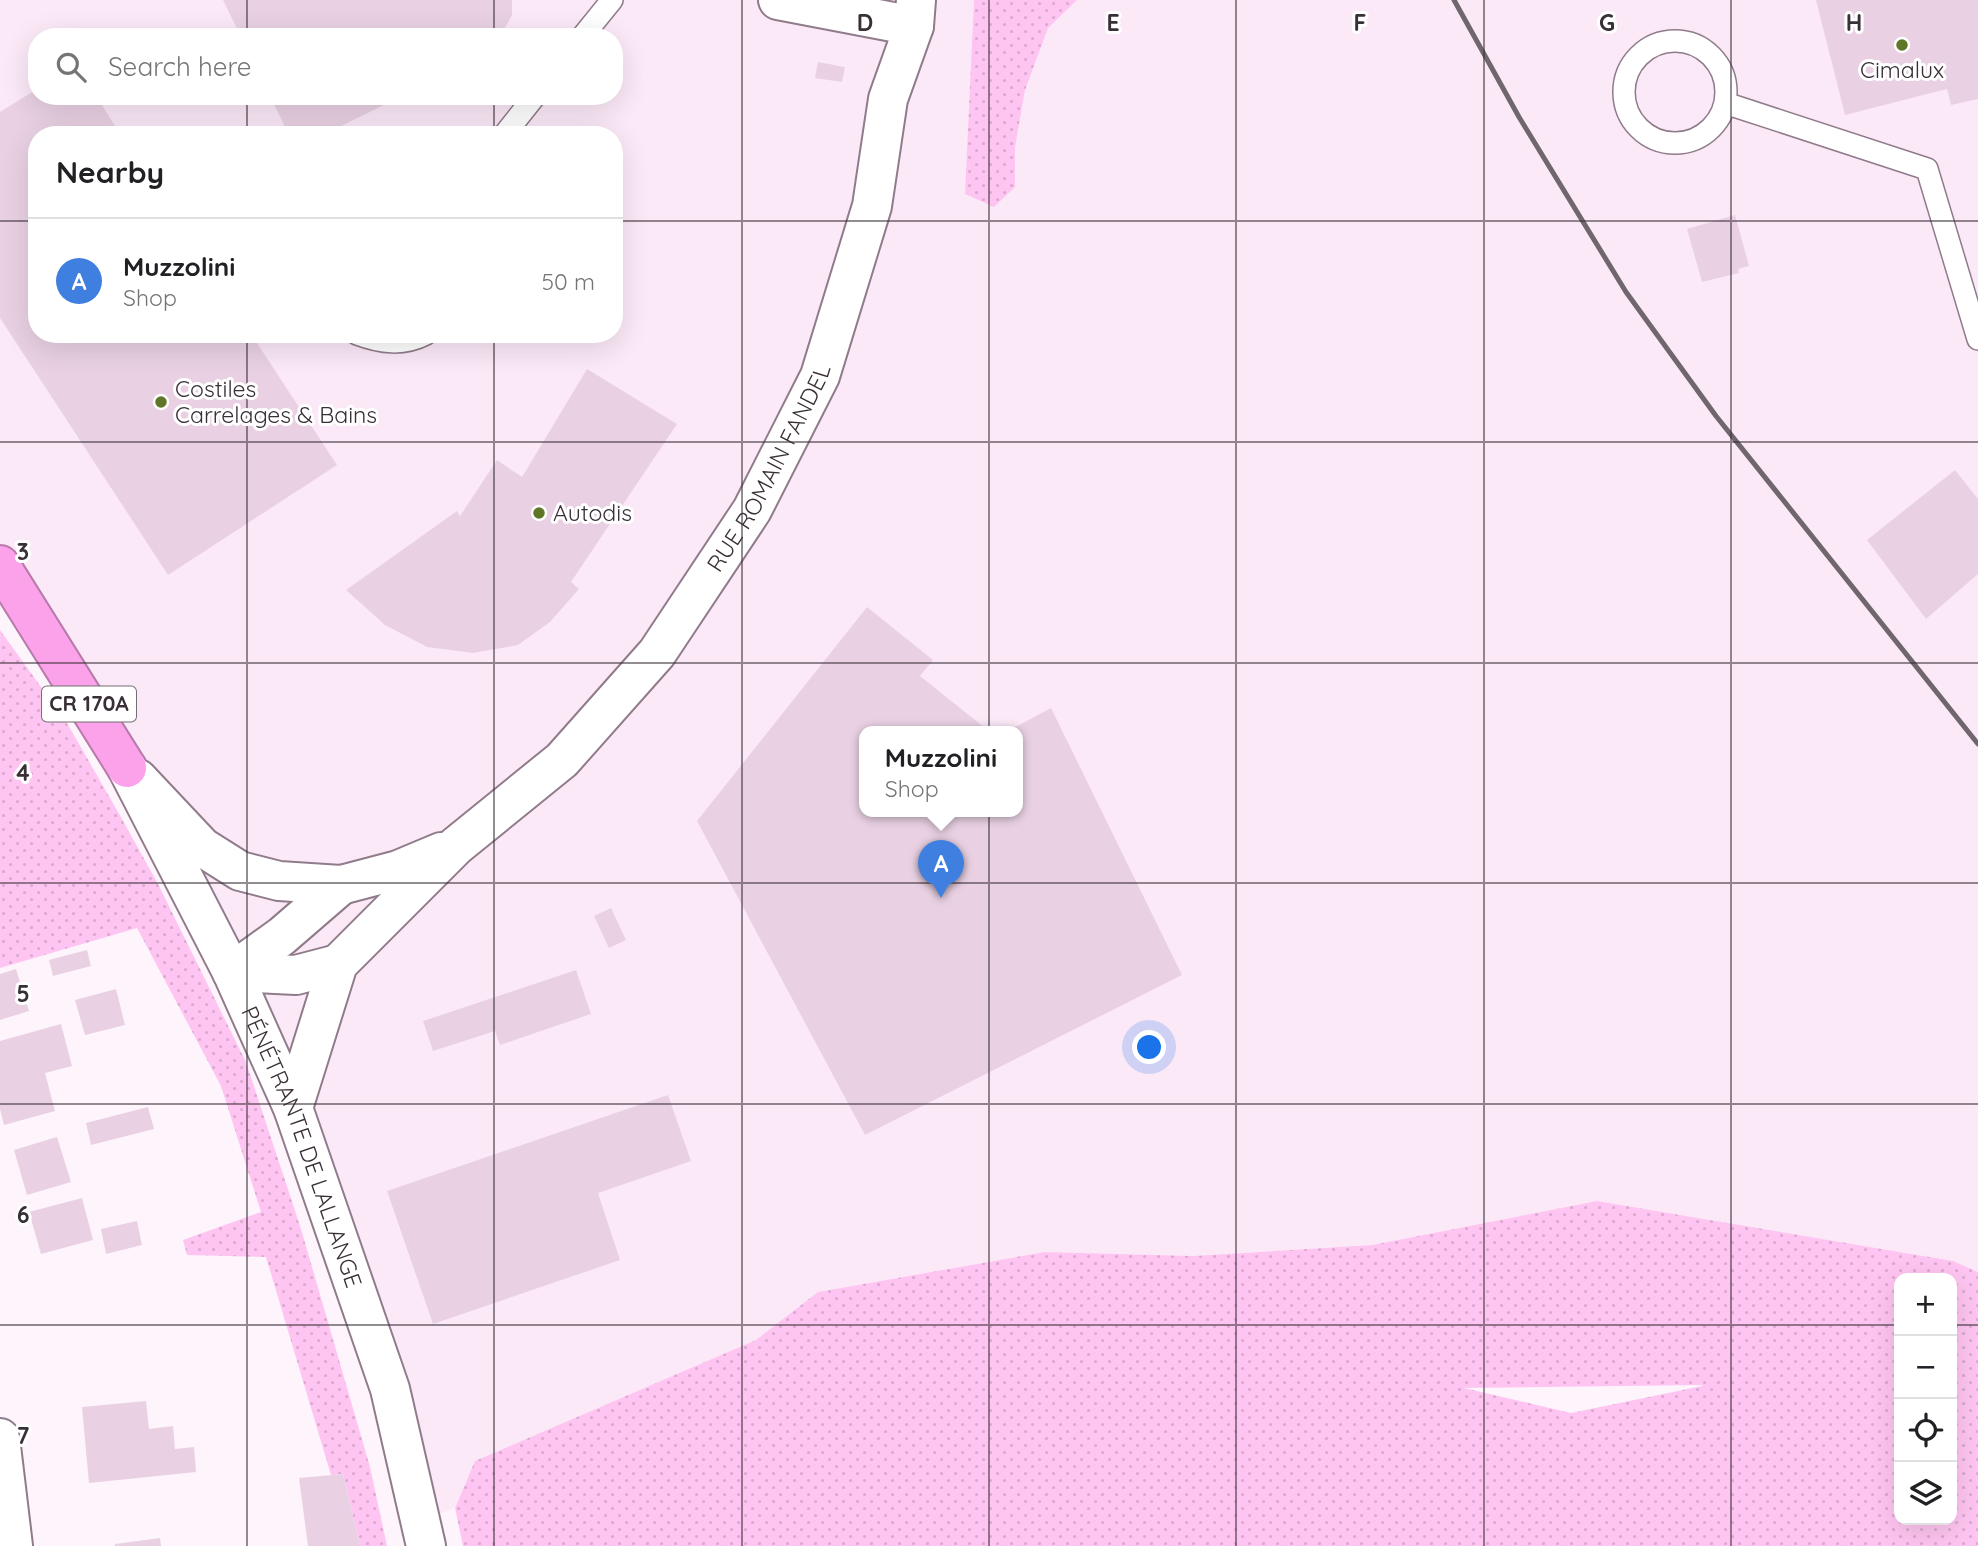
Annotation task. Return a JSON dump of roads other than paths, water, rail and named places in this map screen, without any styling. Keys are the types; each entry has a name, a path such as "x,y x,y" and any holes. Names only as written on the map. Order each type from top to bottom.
{"highway":[{"path":"0,565 49,642"},
{"path":"0,585 49,642"},
{"name":"CR 170A","path":"49,642 127,768"}],"street":[{"path":"778,0 915,13"},
{"name":"RUE ROMAIN FANDEL","path":"293,1108 338,964 456,846 562,760 657,653 752,510 820,376 872,206 888,99 915,13"},
{"name":"RUE ROMAIN FANDEL","path":"127,768 202,847 240,871 279,881 341,885 398,870 456,846"},
{"name":"PÉNÉTRANTE DE LALLANGE","path":"127,768 232,972 293,1108 390,1389 426,1546"},
{"name":"RUE ROMAIN FANDEL","path":"232,972 282,936 341,885"},
{"path":"232,972 296,975 338,964"},
{"path":"0,1438 13,1546"}],"lane":[{"path":"589,28 612,0"},
{"path":"1668,42 1685,42 1700,48 1713,58 1722,71 1726,87 1725,103 1719,119 1707,132 1692,141 1658,141 1643,132 1632,119 1625,103 1625,86 1630,69 1640,56 1653,47 1668,42"},
{"path":"1725,103 1927,169 1978,339"},
{"path":"511,126 528,105"}],"railway":[{"path":"1454,0 1519,117 1626,292 1716,416 1978,744"}],"place":[{"name":"Cimalux","path":"1902,45"},
{"name":"Costiles Carrelages & Bains","path":"161,402"},
{"name":"Autodis","path":"539,513"},
{"name":"Muzzolini","path":"941,898"}]}
